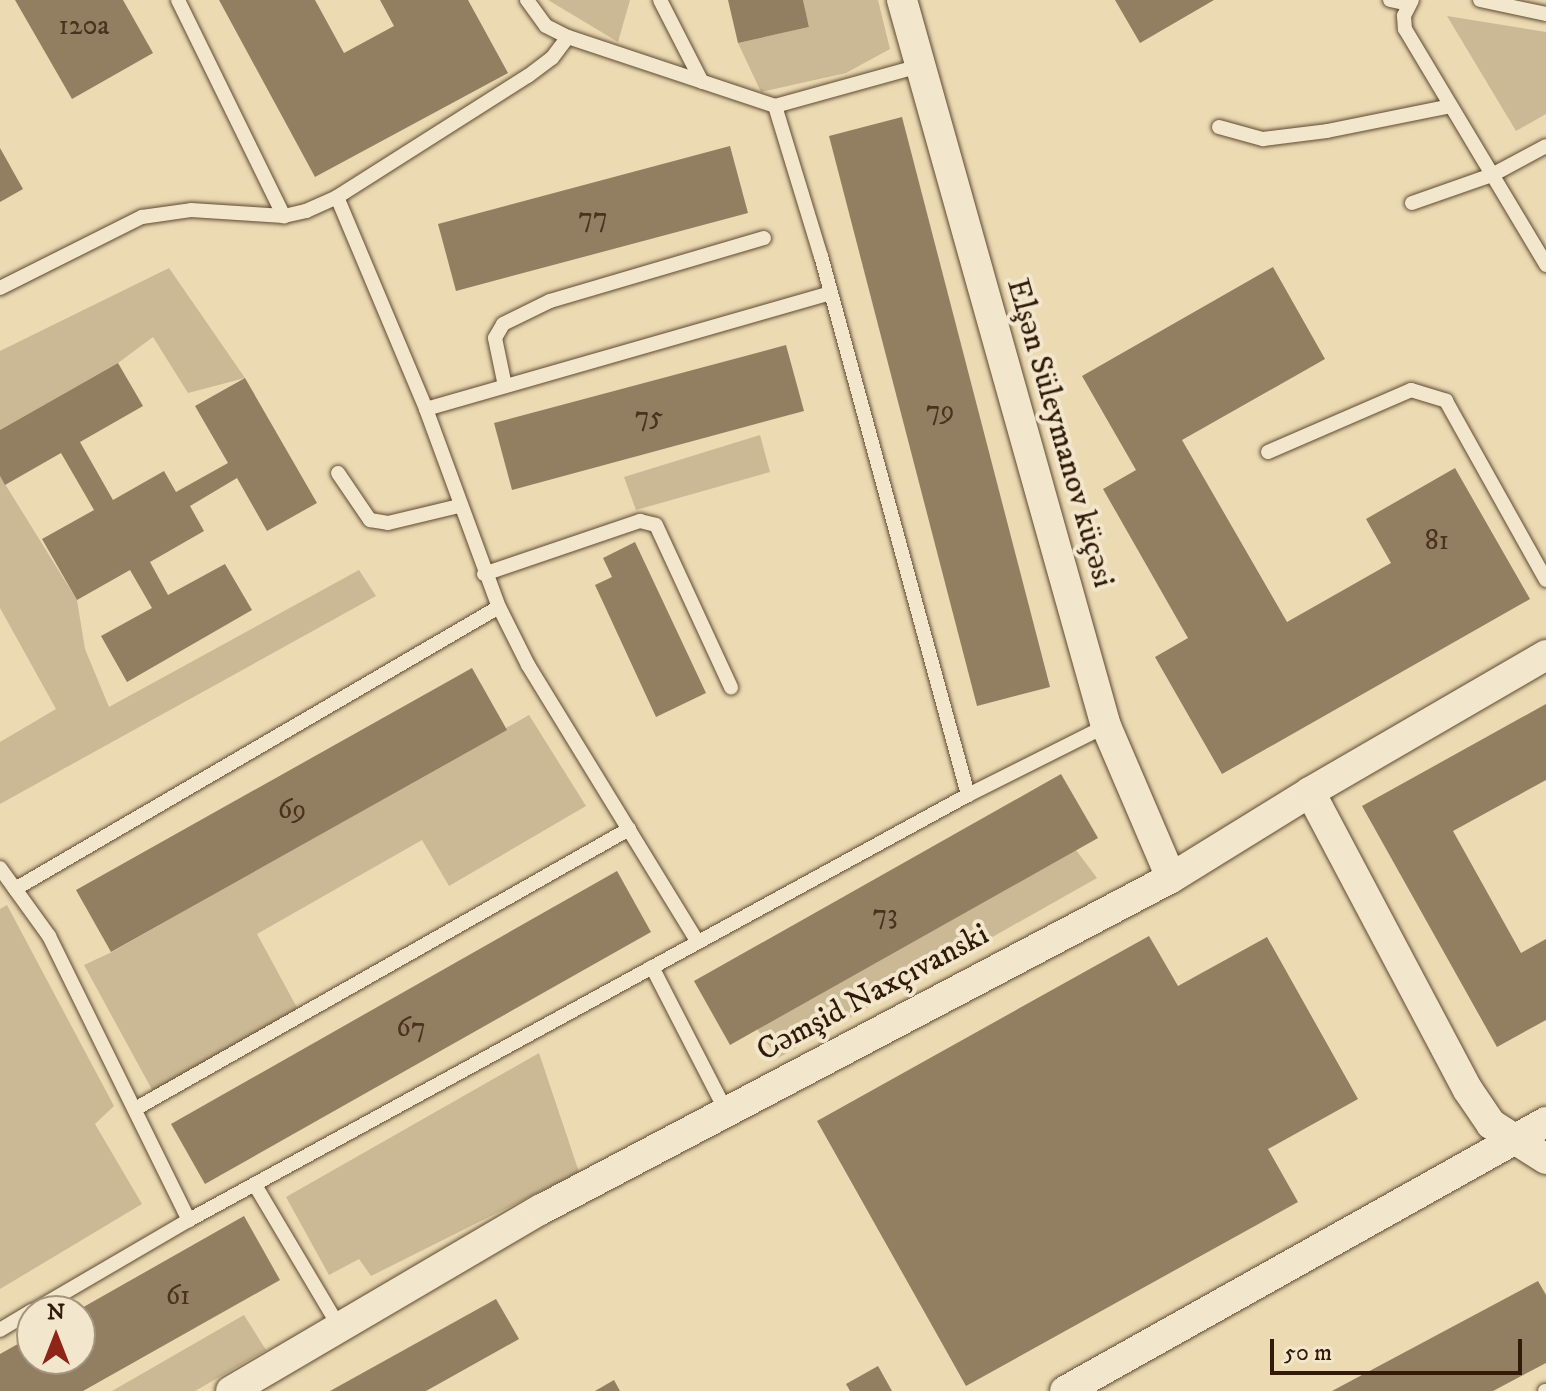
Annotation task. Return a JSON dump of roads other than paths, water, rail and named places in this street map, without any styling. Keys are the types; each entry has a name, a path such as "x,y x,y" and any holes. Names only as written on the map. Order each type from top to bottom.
{"street":[{"name":"Elşən Süleymanov küçəsi","path":"902,0 1106,726 1171,878"},
{"name":"Cəmşid Naxçıvanski","path":"231,1391 540,1210 1171,878 1310,792 1546,655"},
{"path":"1310,792 1468,1090 1491,1124 1546,1159"},
{"path":"1065,1391 1546,1122"}],"lane":[{"path":"178,0 284,216"},
{"path":"527,0 546,26 568,37 775,106 919,66"},
{"path":"660,0 702,82"},
{"path":"1390,0 1410,2 1404,16 1405,29 1546,265"},
{"path":"1480,0 1546,14"},
{"path":"0,288 142,217 191,210 284,216 306,211 337,197 528,76 552,58 568,37"},
{"path":"775,106 831,293 968,795"},
{"path":"1219,127 1263,139 1451,106"},
{"path":"1412,203 1492,175 1546,146"},
{"path":"337,197 426,409 484,574 499,607 528,665 698,942"},
{"path":"505,386 495,338 503,324 550,301 764,238"},
{"path":"426,409 831,293"},
{"path":"1268,452 1411,390 1446,401 1546,580"},
{"path":"338,473 370,520 388,523 459,506"},
{"path":"484,574 640,521 656,525 731,687"},
{"path":"15,889 499,607"},
{"path":"60,1295 189,1220 968,795 1106,726"},
{"path":"135,1109 629,829"},
{"path":"0,868 49,936 189,1220"},
{"path":"652,967 726,1111"},
{"path":"255,1185 340,1328"}]}
